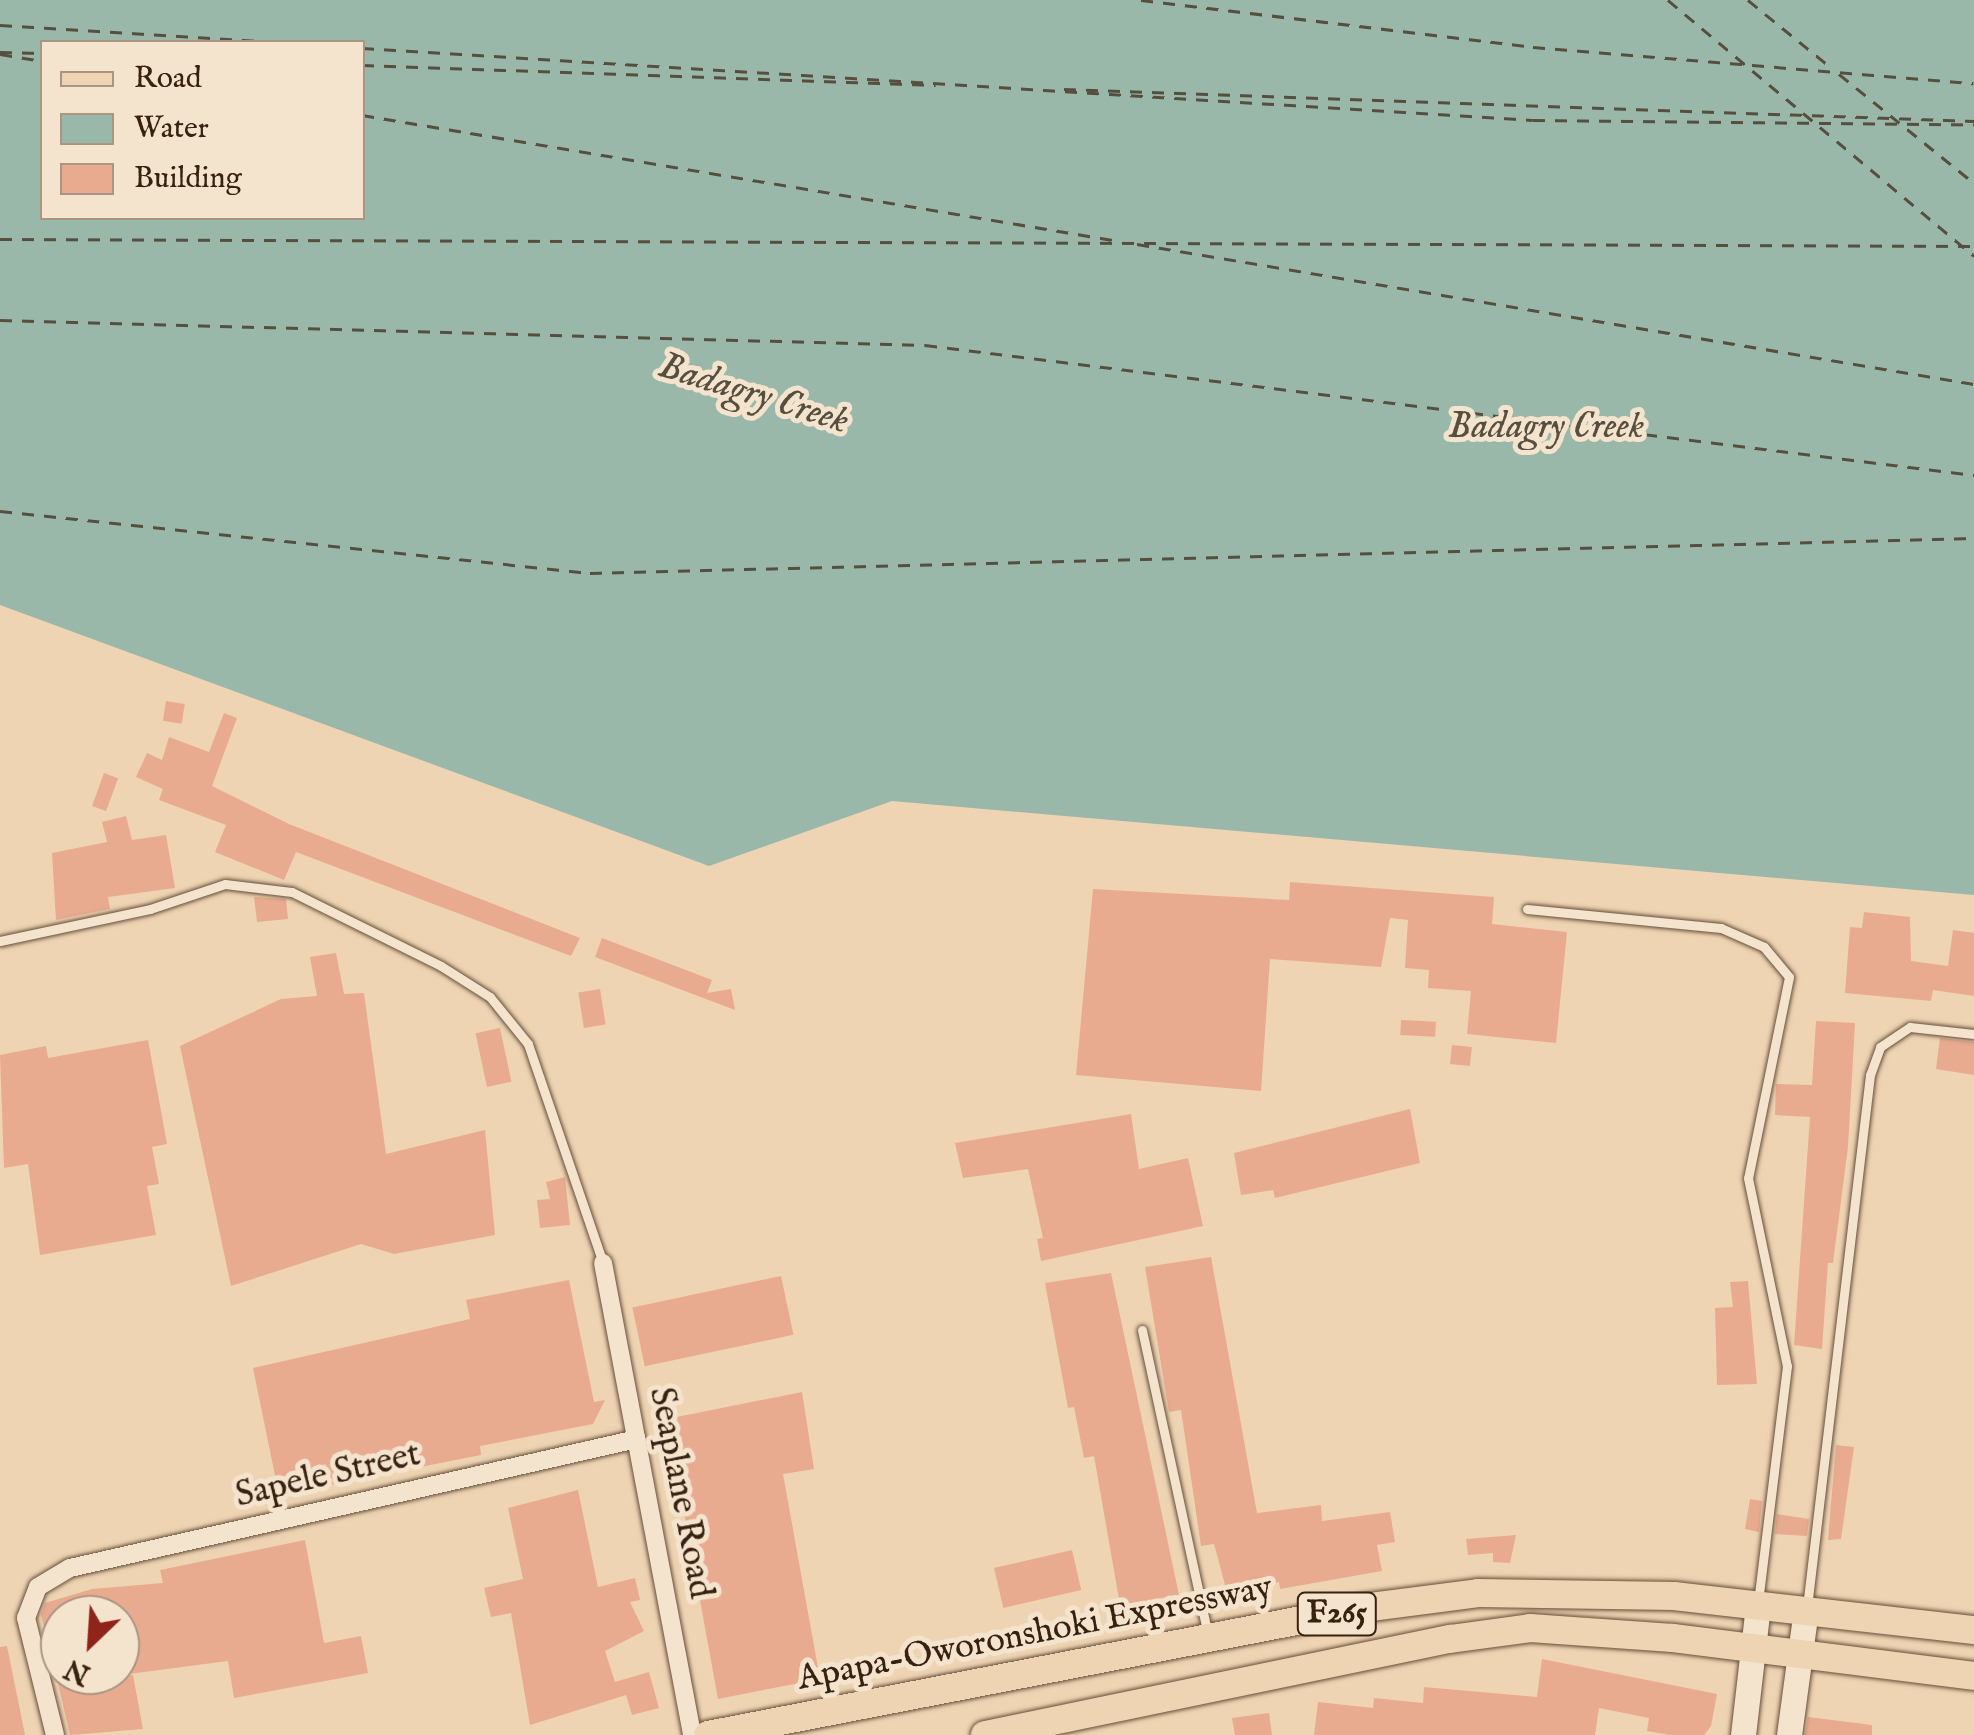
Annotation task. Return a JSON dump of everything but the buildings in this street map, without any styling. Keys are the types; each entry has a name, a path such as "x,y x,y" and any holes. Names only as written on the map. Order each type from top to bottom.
{"main road":[{"name":"Apapa-Oworonshoki Expressway","path":"708,1735 1478,1592 1588,1591 1806,1610 1974,1630"},
{"path":"1743,1735 1758,1606"},
{"path":"1790,1735 1806,1610"},
{"name":"F265","path":"986,1735 1450,1639 1530,1628 1752,1648 1974,1676"}],"street":[{"name":"Seaplane Road","path":"604,1263 692,1735"},
{"name":"Sapele Street","path":"55,1735 26,1618 38,1587 70,1568 636,1440"}],"lane":[{"path":"0,942 150,910 225,884 292,892 440,966 490,997 528,1044 604,1263"},
{"path":"1526,908 1721,928 1764,947 1789,977 1748,1178 1787,1366 1758,1606"},
{"path":"1806,1610 1870,1075 1880,1047 1910,1027 1974,1034"},
{"path":"1142,1330 1209,1639"}],"water":[{"name":"Badagry Creek","path":"0,0 1974,0 1974,895 892,801 709,866 0,605"}],"ferry route":[{"path":"1141,0 1533,47 1974,83"},
{"path":"1668,0 1974,256"},
{"path":"1748,0 1833,69"},
{"path":"0,25 247,40"},
{"path":"365,48 1533,120 1974,125"},
{"path":"0,52 40,53"},
{"path":"0,54 40,61"},
{"path":"365,65 936,85"},
{"path":"1839,74 1974,183"},
{"path":"1064,89 1974,121"},
{"path":"365,115 1119,241"},
{"path":"0,239 1974,246"},
{"path":"1137,244 1974,384"},
{"path":"0,320 925,345 1974,475"},
{"path":"0,511 590,573 1974,538"}]}
